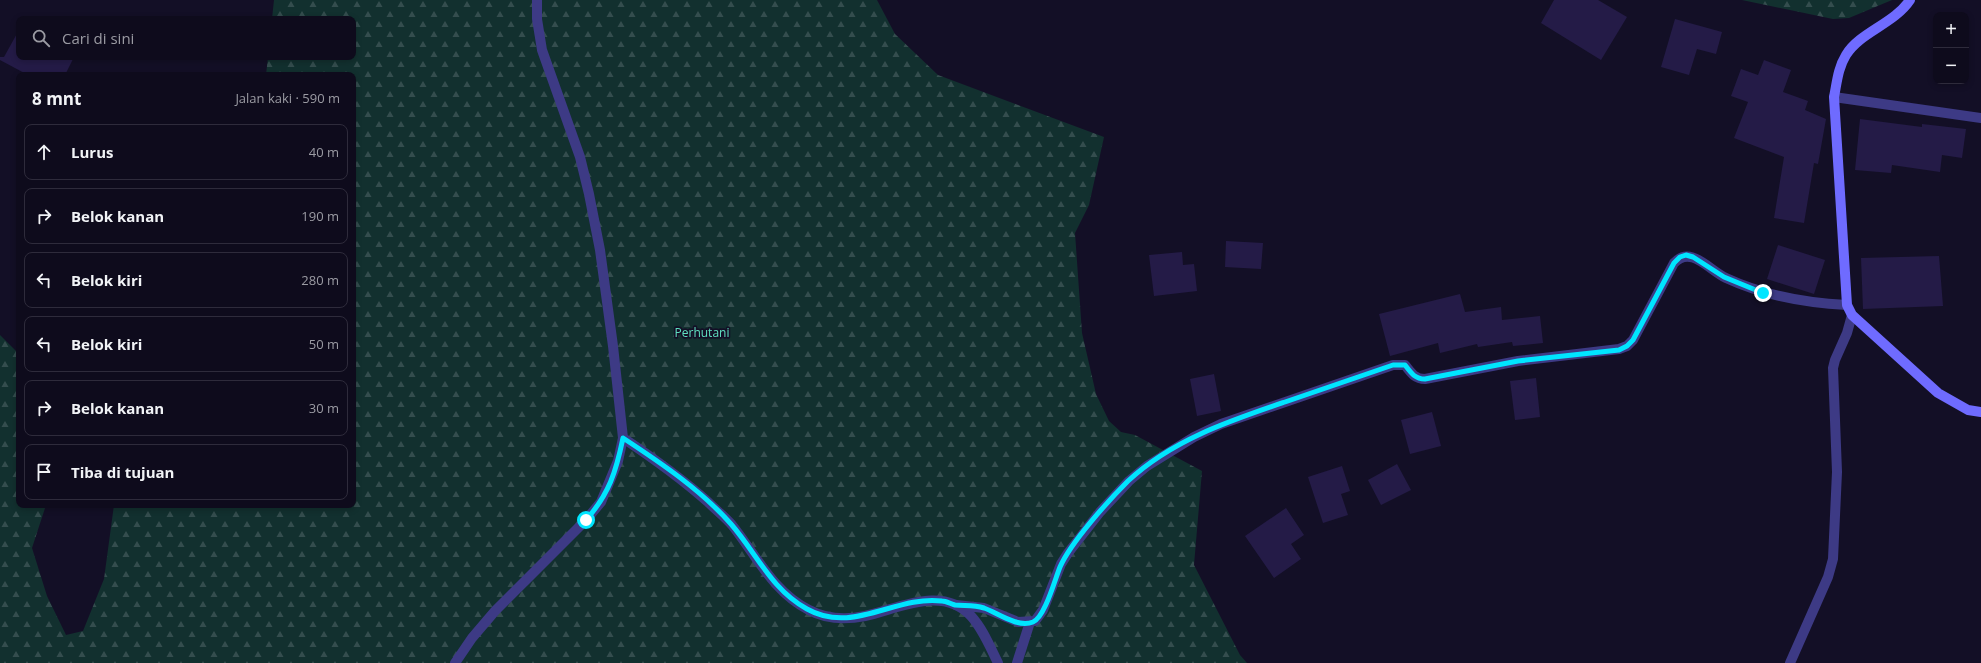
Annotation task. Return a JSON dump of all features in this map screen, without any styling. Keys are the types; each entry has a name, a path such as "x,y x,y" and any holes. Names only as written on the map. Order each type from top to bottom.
{"street":[{"path":"455,663 472,638 495,611 586,520 601,502 612,480 623,438 600,250 592,208 580,157 542,50 537,19 536,0"},
{"path":"1790,663 1828,577 1833,559 1837,472 1833,368 1835,360 1848,333 1850,310 1834,97 1838,73 1846,54 1860,40 1892,19 1910,0"},
{"path":"1834,97 1981,118"},
{"path":"623,438 686,482 713,507 732,525 773,581 790,598 808,610 830,618 847,618 865,616 920,601 943,601 956,605 974,606 1018,622 1030,622 1035,621 1043,610 1061,564 1100,512 1129,481 1168,452 1221,424 1393,365 1405,365 1415,377 1425,379 1518,361 1619,350 1627,346 1633,340 1674,263 1680,257 1686,255 1693,257 1724,277 1763,293 1797,301 1850,310 1938,393 1968,410 1981,412"},
{"path":"956,605 970,615 980,627 998,663"},
{"path":"1017,663 1030,622"}],"green space":[{"name":"Perhutani","path":"274,0 877,0 895,34 938,75 1104,137 1089,205 1075,233 1082,333 1096,394 1109,421 1121,432 1135,435 1202,471 1194,565 1240,655 1247,663 0,663 0,335 16,351 16,508 45,508 32,548 47,596 66,635 83,631 104,579 114,508 356,508 356,72 266,72 268,60 356,60 356,16 272,16"},
{"path":"1742,0 1892,0 1849,18 1833,19"}],"building":[{"path":"1554,0 1598,0 1627,17 1601,60 1541,23"},
{"path":"1675,19 1722,32 1716,54 1697,49 1689,75 1661,67"},
{"path":"16,35 16,60 72,60 66,72 22,72 0,60 0,57 4,57"},
{"path":"1764,60 1791,70 1783,92 1808,101 1805,110 1826,119 1818,164 1814,163 1804,223 1774,218 1784,157 1734,138 1748,102 1731,96 1741,69 1758,75"},
{"path":"1860,119 1922,127 1922,124 1966,129 1962,158 1942,155 1940,172 1892,165 1891,173 1855,170"},
{"path":"1226,241 1263,243 1261,269 1225,267"},
{"path":"1778,245 1825,260 1814,294 1767,279"},
{"path":"1182,252 1183,265 1194,264 1197,291 1154,296 1149,255"},
{"path":"1939,256 1943,306 1863,309 1861,258"},
{"path":"1460,294 1465,312 1501,307 1502,320 1540,316 1543,343 1513,346 1512,342 1478,347 1477,344 1440,353 1438,343 1390,356 1379,314"},
{"path":"1214,374 1221,411 1197,416 1190,379"},
{"path":"1536,378 1540,417 1515,420 1510,381"},
{"path":"1432,412 1441,446 1410,454 1401,420"},
{"path":"1397,464 1411,490 1381,505 1368,480"},
{"path":"1342,466 1350,491 1341,494 1348,515 1323,523 1308,477"},
{"path":"1286,508 1304,535 1291,544 1301,559 1274,578 1245,536"}],"route":[{"path":"586,520 601,502 612,480 623,438 686,482 713,507 732,525 754,558 773,581 790,598 808,610 830,618 847,618 865,616 878,611 920,601 934,600 956,605 984,608 1018,622 1030,622 1035,621 1040,616 1061,564 1100,512 1129,481 1147,466 1194,436 1221,424 1393,365 1405,365 1415,377 1425,379 1518,361 1619,350 1627,346 1633,340 1674,263 1680,257 1686,255 1693,257 1724,277 1763,293"}]}
